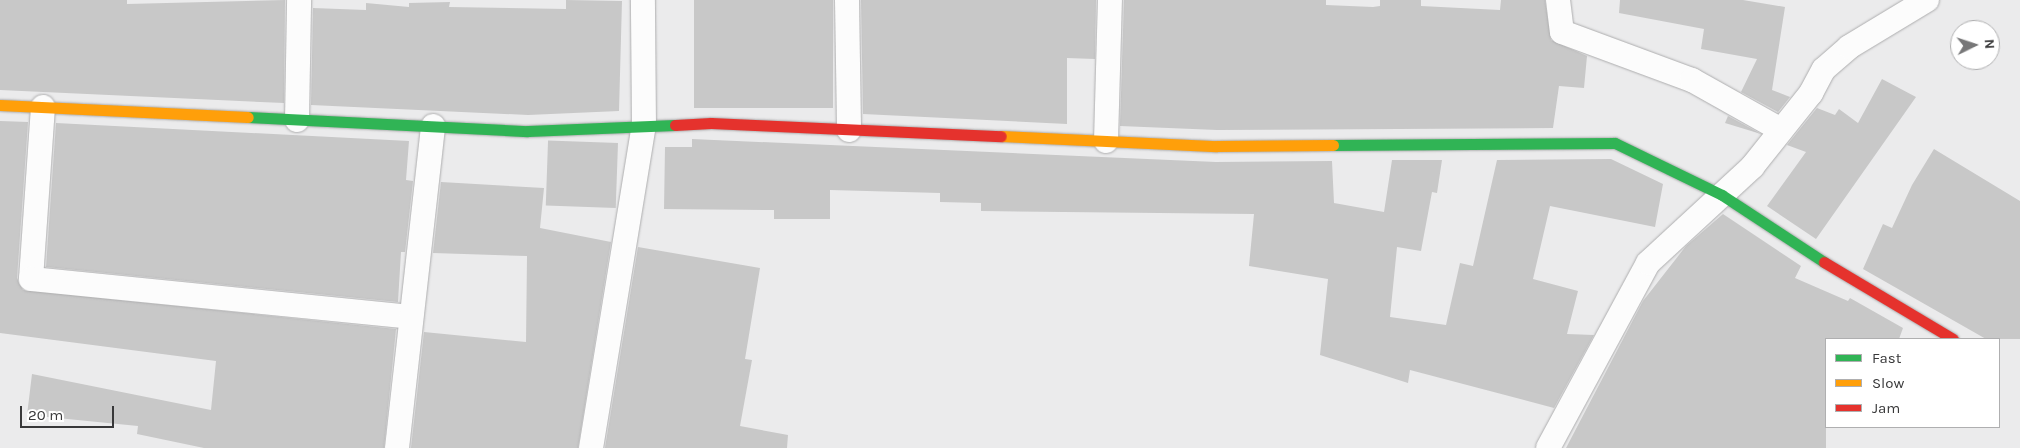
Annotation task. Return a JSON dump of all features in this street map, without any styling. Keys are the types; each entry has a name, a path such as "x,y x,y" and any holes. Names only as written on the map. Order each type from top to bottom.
{"street":[{"path":"297,120 299,0"},
{"path":"591,448 644,126 643,0"},
{"path":"847,0 849,130"},
{"path":"1106,141 1110,0"},
{"path":"1558,0 1562,32 1692,80 1781,130"},
{"path":"1548,448 1648,262 1752,167 1811,93 1824,69 1849,47 1926,0"},
{"path":"0,105 528,131 711,123 1217,146 1615,142 1722,195 1852,281 1952,338"},
{"path":"42,108 31,279 411,317"},
{"path":"397,448 433,126"}],"building":[{"path":"0,0 127,0 127,4 285,0 284,103 0,90"},
{"path":"566,0 622,1 619,111 528,115 311,105 313,8 366,10 366,3 409,7 409,3 450,2 449,7 566,9"},
{"path":"694,0 833,0 833,108 694,108"},
{"path":"861,0 1096,0 1095,59 1067,58 1067,124 863,114"},
{"path":"1124,0 1326,0 1326,5 1373,7 1380,6 1380,0 1421,0 1421,6 1500,10 1501,0 1545,0 1551,40 1587,56 1584,88 1559,86 1553,128 1217,130 1120,126"},
{"path":"1620,0 1743,0 1785,7 1772,90 1790,97 1778,112 1741,92 1757,59 1701,49 1704,29 1619,13"},
{"path":"1882,79 1916,97 1816,239 1767,206 1806,152 1787,145 1817,108 1835,115 1839,109 1858,123"},
{"path":"1728,116 1761,134 1725,123"},
{"path":"0,121 28,122 17,278 23,290 396,329 384,448 204,448 137,434 138,426 27,415 32,374 211,410 216,361 0,333"},
{"path":"56,123 409,141 406,180 413,181 405,252 401,252 398,302 46,267"},
{"path":"692,139 1216,162 1332,161 1334,203 1384,212 1392,160 1442,160 1437,193 1432,192 1421,251 1397,247 1390,317 1446,325 1460,263 1473,266 1497,160 1611,159 1663,184 1655,227 1550,206 1533,279 1578,291 1567,334 1594,335 1554,408 1410,370 1408,383 1320,355 1328,279 1249,266 1254,214 981,211 981,203 940,202 940,193 830,190 830,219 774,219 774,210 664,209 665,147 692,147"},
{"path":"548,141 618,143 616,208 546,206"},
{"path":"1934,149 2020,201 2020,339 1984,338 1863,269 1883,224 1892,228 1912,185"},
{"path":"441,182 544,188 540,228 611,242 578,448 411,448 424,332 526,342 527,256 433,253"},
{"path":"1723,214 1801,266 1795,278 1848,301 1850,298 1903,328 1899,338 1825,338 1826,448 1566,448 1643,301 1686,246"},
{"path":"638,247 760,268 745,359 752,360 740,426 788,435 787,448 605,448"}],"traffic: fast":[{"path":"248,117 528,131 675,125"},
{"path":"1333,145 1615,143 1722,195 1824,262"}],"traffic: slow":[{"path":"0,105 248,117"},
{"path":"1001,136 1217,146 1333,145"}],"traffic: jam":[{"path":"675,125 711,123 1001,136"},
{"path":"1824,262 1951,338"}]}
